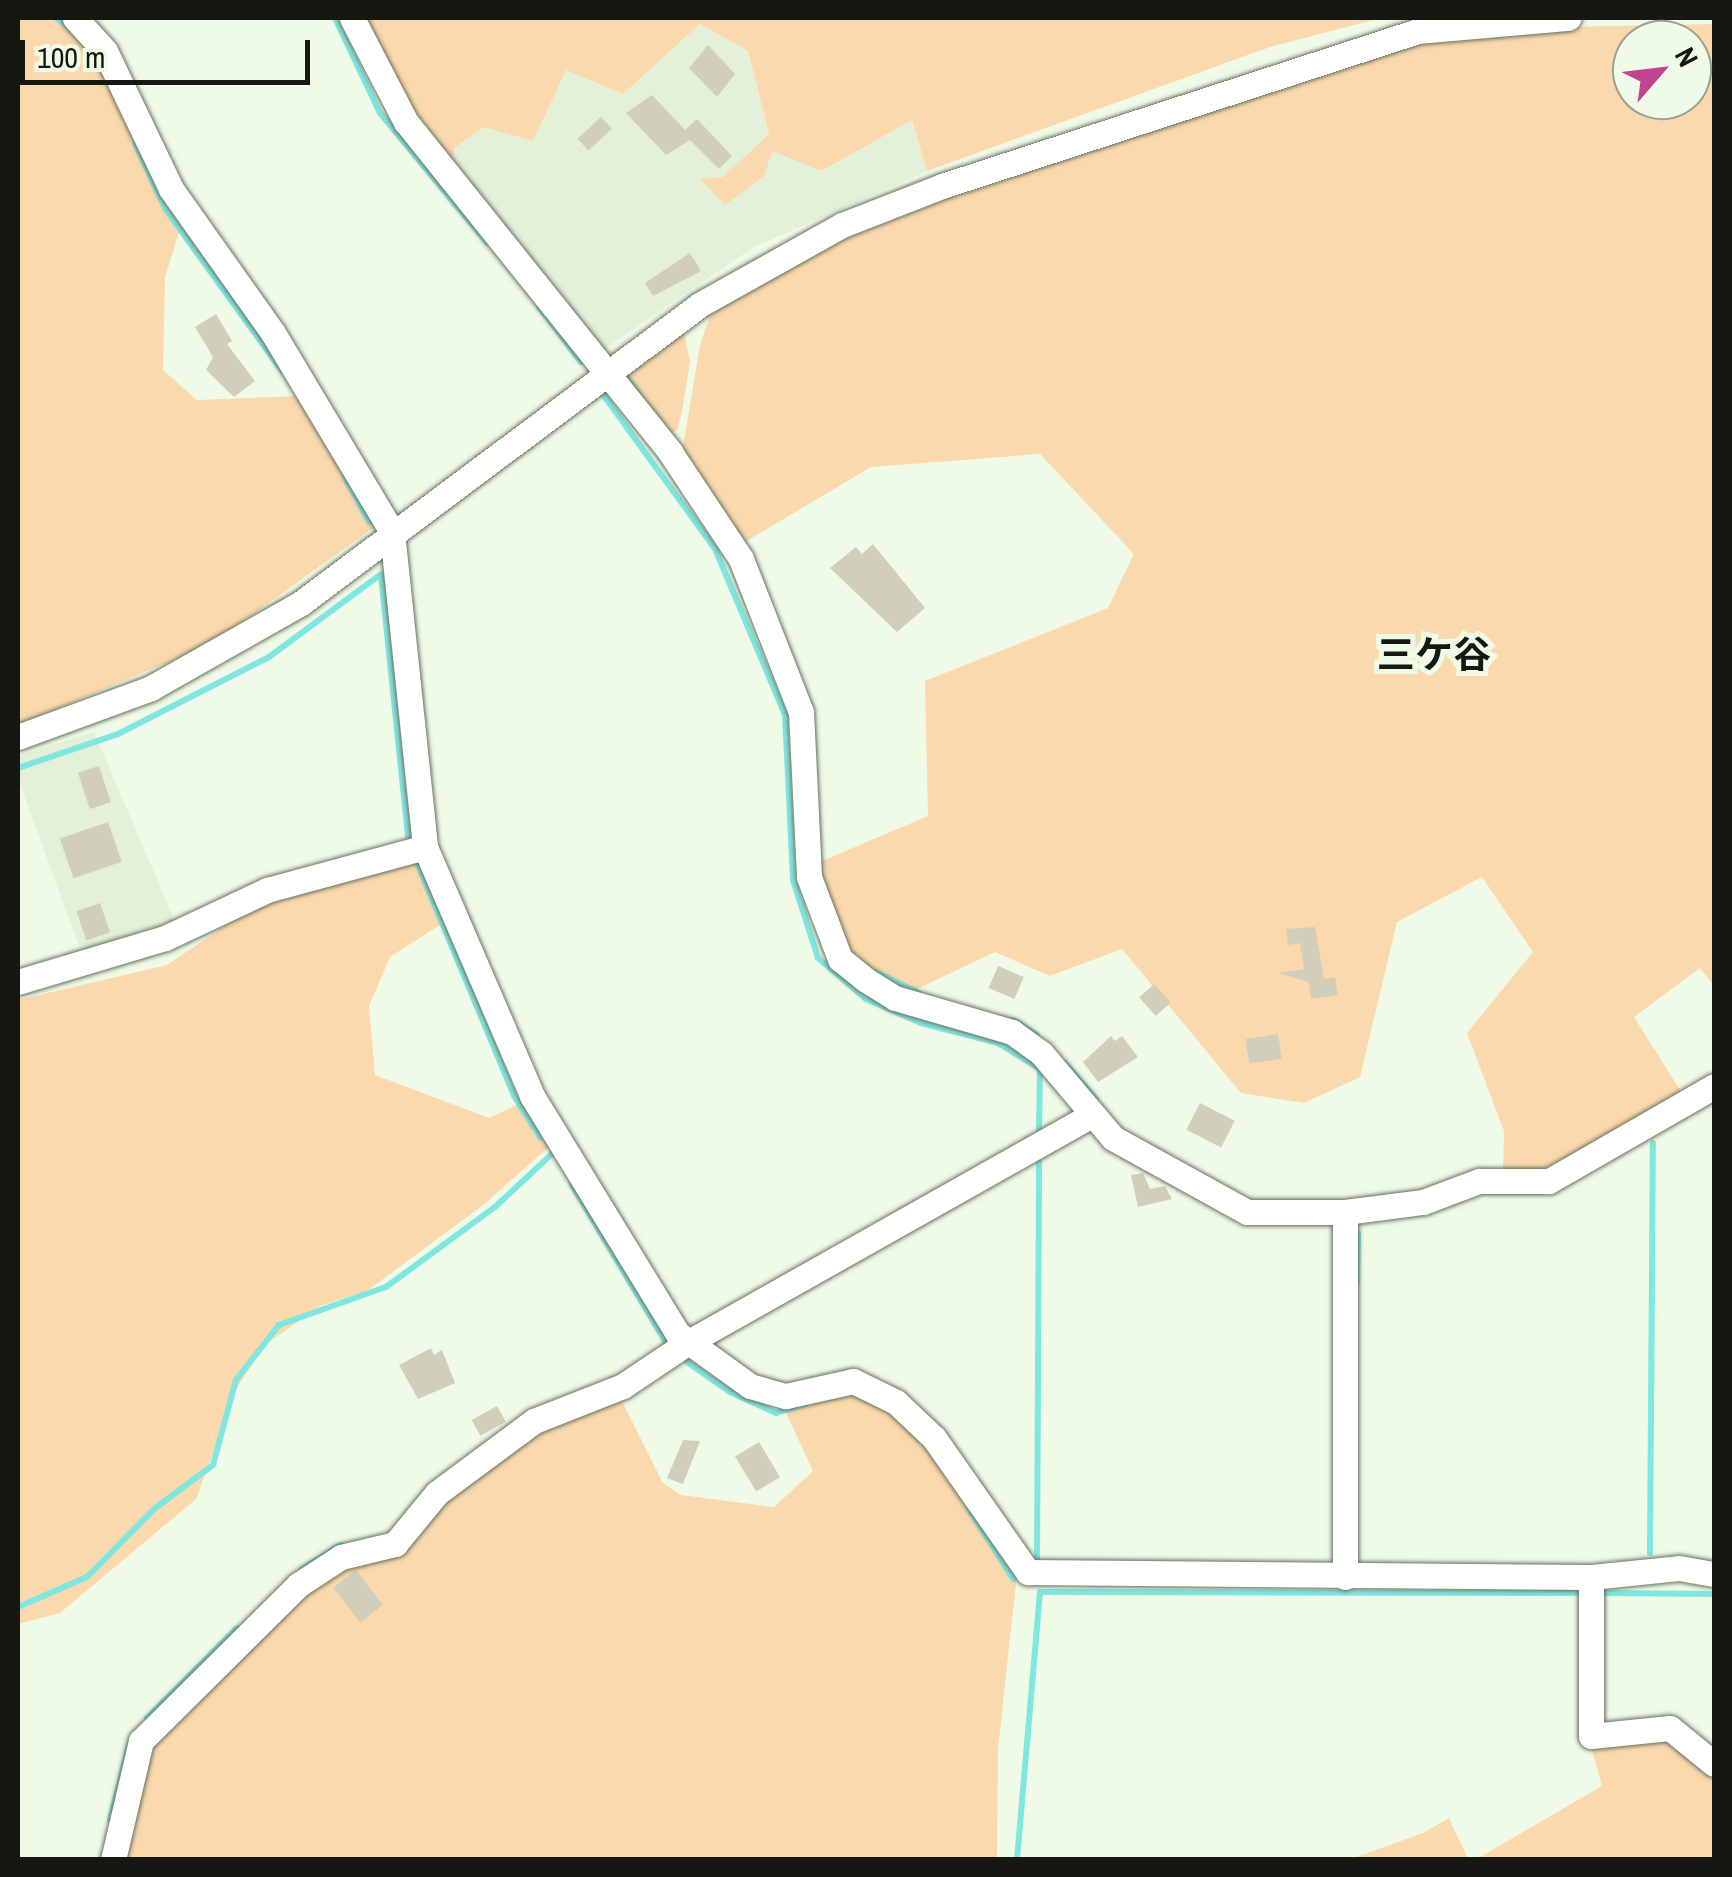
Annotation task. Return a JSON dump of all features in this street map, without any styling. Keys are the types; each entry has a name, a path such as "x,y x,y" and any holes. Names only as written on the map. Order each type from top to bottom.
{"street":[{"path":"76,18 105,51 171,190 274,334 392,532 425,847 532,1096 687,1343 750,1386 786,1396 853,1381 896,1402 934,1438 1028,1572 1592,1577 1679,1568 1714,1574"},
{"path":"352,18 406,122 606,370 741,559 801,712 808,877 840,958 895,998 1012,1032 1042,1054 1112,1138 1247,1212 1345,1212 1423,1202 1479,1181 1549,1181 1714,1086"},
{"path":"18,737 194,666 301,603 606,370 765,263 942,186 1418,31 1568,18"},
{"path":"18,982 165,938 267,890 425,847"},
{"path":"113,1860 141,1742 298,1584 342,1557 394,1544 437,1492 516,1432 552,1411 614,1391 687,1343 1091,1114"},
{"path":"1345,1212 1345,1577"},
{"path":"1592,1577 1591,1736 1670,1728 1714,1764"}],"shaded area":[{"path":"18,18 64,18 84,37 182,223 165,277 163,370 197,400 301,396 376,526 211,644 18,725"},
{"path":"360,18 1381,18 1270,47 927,171 912,120 822,171 772,151 764,176 725,205 700,179 723,177 769,134 748,51 700,24 623,94 566,70 533,141 484,127 454,148 453,171 410,118"},
{"path":"700,24 748,51 769,135 723,177 724,204 772,151 823,171 912,120 927,171 754,247 601,351 453,171 454,148 484,127 533,140 566,69 623,94"},
{"path":"1714,24 1714,986 1700,968 1634,1017 1684,1096 1569,1169 1503,1176 1504,1131 1467,1033 1533,952 1482,877 1397,922 1360,1077 1304,1103 1241,1093 1122,949 1050,976 995,952 902,996 845,953 815,864 928,816 925,681 1108,608 1134,554 1040,454 871,467 740,545 681,459 700,345 713,307 839,238 915,207 1426,40 1612,26 1612,120 1712,120"},
{"path":"684,333 690,361 683,406 678,428 665,440 620,375"},
{"path":"94,732 177,926 82,954 18,779 18,756"},
{"path":"419,860 446,921 390,957 369,1006 375,1075 489,1118 525,1101 551,1145 482,1206 367,1291 320,1306 265,1345 238,1386 196,1499 60,1613 18,1624 18,1000 167,965 259,903"},
{"path":"845,1388 909,1422 1017,1574 998,1749 997,1859 117,1860 147,1742 319,1575 380,1556 442,1496 529,1431 619,1395 663,1483 681,1495 774,1507 813,1471 781,1402"},
{"path":"1657,1730 1714,1770 1714,1859 1475,1860 1602,1786 1590,1743"},
{"path":"1449,1818 1468,1859 1351,1859 1423,1833"}],"building":[{"path":"708,45 735,74 717,97 689,68"},
{"path":"652,95 685,130 697,119 732,156 719,169 690,140 666,155 626,113"},
{"path":"601,117 612,129 589,151 578,139"},
{"path":"690,253 701,271 653,296 645,283"},
{"path":"216,314 232,341 227,344 255,381 234,397 206,370 213,357 195,327"},
{"path":"873,544 925,608 897,632 830,568 856,547 862,554"},
{"path":"99,766 111,802 90,809 78,773"},
{"path":"108,822 122,862 73,878 60,839"},
{"path":"100,903 110,932 86,940 76,911"},
{"path":"1315,927 1324,979 1335,977 1338,995 1311,999 1309,982 1278,973 1304,969 1300,943 1288,945 1286,929"},
{"path":"998,966 1024,977 1014,999 989,988"},
{"path":"1154,984 1171,1003 1156,1016 1139,997"},
{"path":"1278,1034 1282,1059 1249,1064 1245,1039"},
{"path":"1111,1036 1115,1041 1122,1036 1138,1057 1098,1082 1083,1062"},
{"path":"1200,1103 1235,1121 1221,1147 1186,1130"},
{"path":"1143,1173 1150,1189 1165,1186 1172,1199 1138,1207 1131,1175"},
{"path":"431,1348 434,1355 442,1350 455,1383 418,1399 399,1365"},
{"path":"497,1406 506,1422 480,1436 472,1420"},
{"path":"683,1440 700,1441 683,1484 667,1478"},
{"path":"759,1442 780,1477 756,1492 735,1456"},
{"path":"356,1570 383,1605 360,1623 333,1588"}],"waterway":[{"path":"56,18 71,29"},
{"path":"335,18 380,113 487,243"},
{"path":"135,143 166,210 282,371"},
{"path":"539,307 581,362"},
{"path":"627,378 638,393"},
{"path":"604,396 715,549 785,715 793,880 818,958 866,999 921,1023 998,1043 1040,1069 1039,1130"},
{"path":"345,477 369,522"},
{"path":"18,768 118,734 269,657 381,574"},
{"path":"381,575 408,836"},
{"path":"418,865 514,1096 540,1137"},
{"path":"876,972 919,993"},
{"path":"1013,1020 1037,1035"},
{"path":"1065,1063 1096,1099"},
{"path":"1650,1553 1653,1143"},
{"path":"18,1607 87,1577 154,1509 213,1465 236,1380 279,1325 386,1287 495,1207 553,1153"},
{"path":"1037,1562 1039,1162"},
{"path":"572,1185 668,1346"},
{"path":"1357,1283 1358,1234"},
{"path":"687,1362 730,1392 776,1413 806,1404"},
{"path":"969,1509 1013,1579"},
{"path":"302,1569 341,1545"},
{"path":"1017,1860 1040,1592 1582,1593"},
{"path":"1600,1593 1714,1594"},
{"path":"147,1718 237,1628"},
{"path":"110,1820 129,1745"}],"district":[{"name":"三ケ谷","path":"1434,655"}]}
